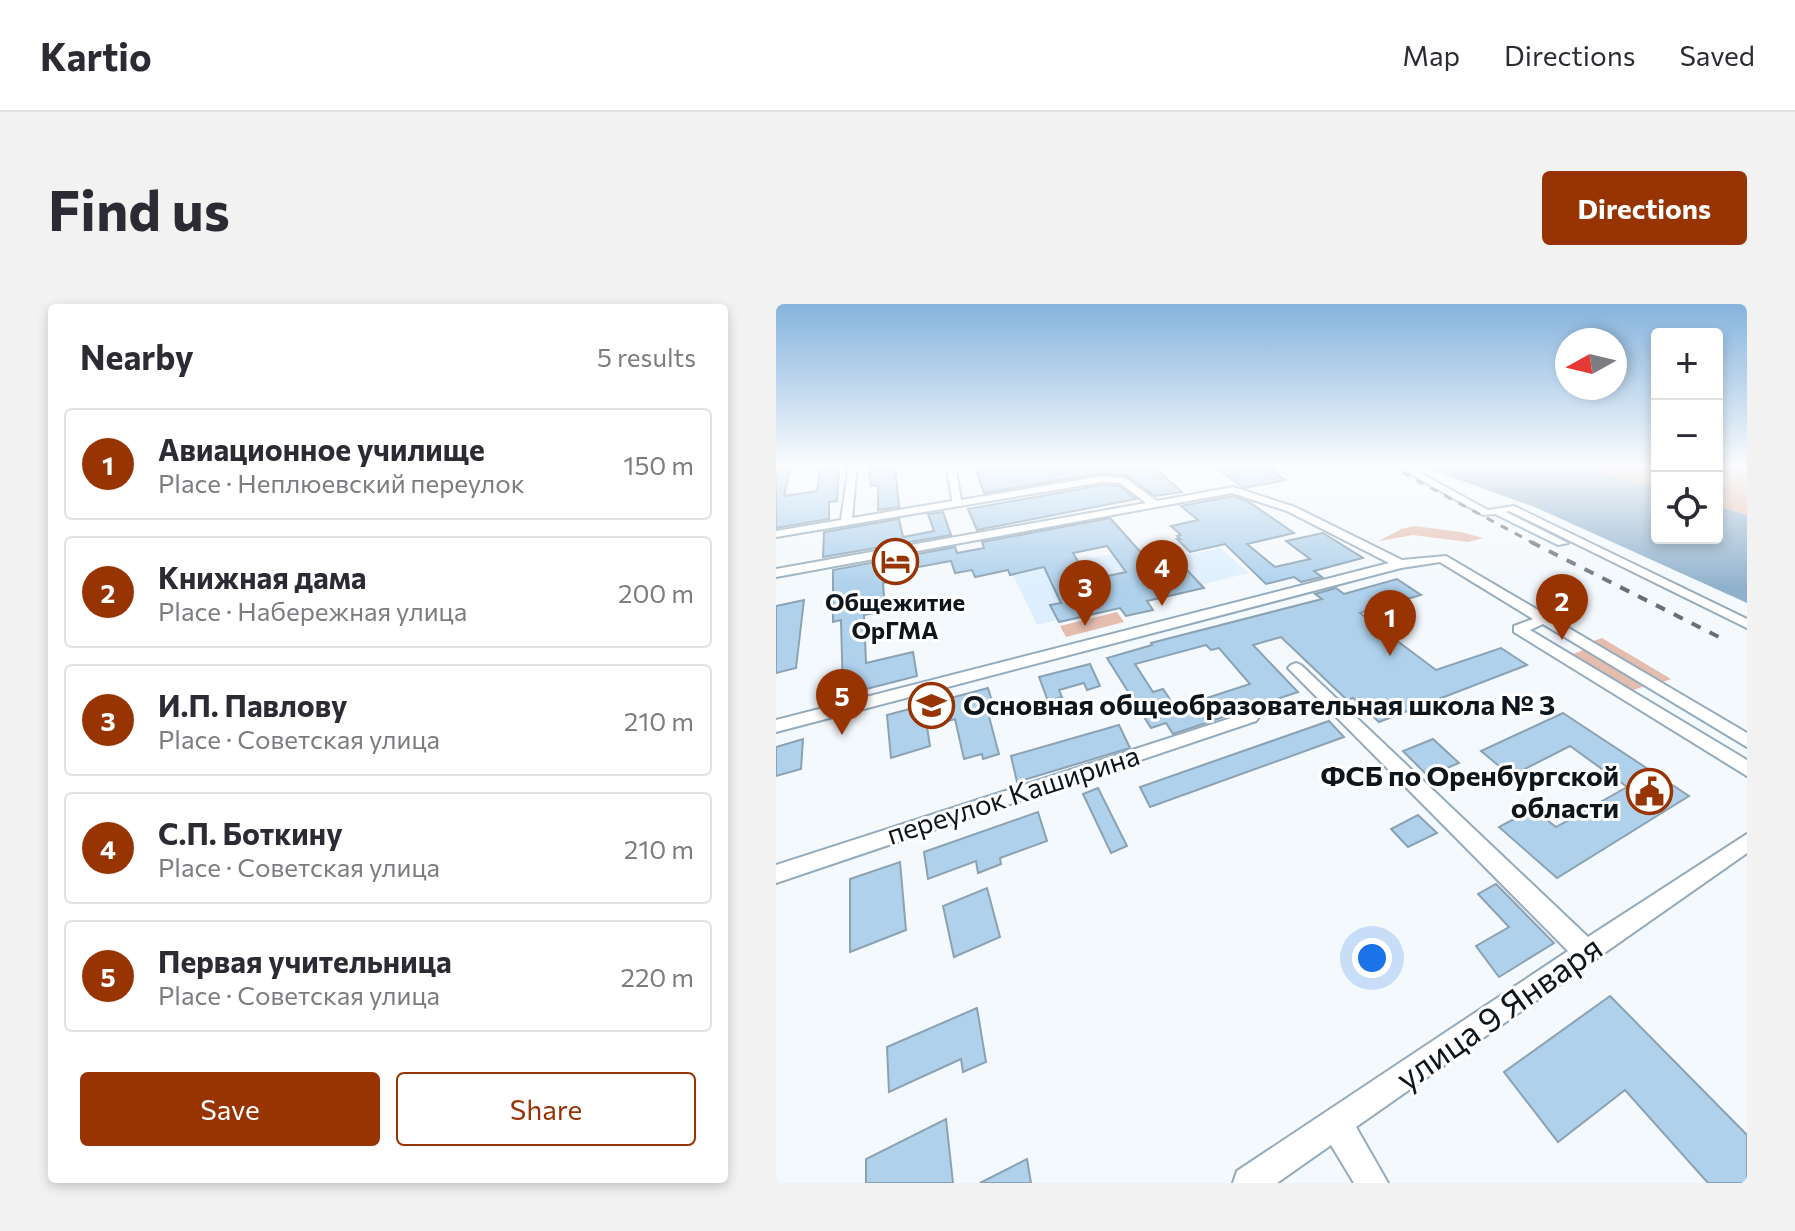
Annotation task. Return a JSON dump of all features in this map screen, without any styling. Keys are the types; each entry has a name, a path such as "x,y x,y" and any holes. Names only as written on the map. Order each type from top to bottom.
{"street":[{"path":"846,523 848,506"},
{"path":"776,534 951,506"},
{"path":"776,573 1137,506"},
{"path":"1282,506 1400,564"},
{"path":"1474,506 1487,513 1510,508 1619,572 1747,636"},
{"path":"1493,506 1500,510"},
{"path":"1569,542 1633,568 1747,624"},
{"path":"776,726 1400,564 1442,558 1747,741"},
{"path":"1619,572 1633,568"},
{"path":"1544,619 1519,629 1747,769"},
{"path":"1563,655 1588,645"},
{"path":"1296,668 1587,953"},
{"path":"1641,703 1666,693"},
{"name":"переулок Каширина","path":"776,874 1250,717"},
{"path":"1685,731 1710,719"},
{"name":"улица 9 Января","path":"1249,1183 1747,842"},
{"path":"1337,1125 1372,1183"}],"shaded area":[{"path":"1723,506 1747,506 1747,515 1723,508"},
{"path":"1414,526 1483,538 1468,542 1413,535 1379,541"},
{"path":"1154,545 1168,559 1220,548 1249,573 1037,625 1013,575"},
{"path":"1117,612 1124,622 1066,637 1060,626"},
{"path":"1602,638 1671,679 1658,684 1591,642"},
{"path":"1586,649 1645,686 1631,691 1573,654"}],"water":[{"path":"1532,506 1651,506 1651,544 1723,544 1723,508 1747,515 1747,603"}],"building":[{"path":"776,506 829,506 829,519 776,528"},
{"path":"878,506 899,506 899,507 878,510"},
{"path":"985,506 1100,506 977,530 968,509"},
{"path":"1181,506 1255,506 1294,533 1247,544 1275,567 1310,559 1286,541 1323,533 1363,558 1314,571 1322,577 1301,582 1294,577 1266,584 1225,544 1190,552 1177,539 1181,535 1171,526 1198,520"},
{"path":"943,512 951,535 823,557 824,532 899,519 903,537 934,531 928,514"},
{"path":"1110,518 1144,556 1169,551 1204,588 1147,601 1153,610 1126,616 1120,608 1059,622 1050,605 1061,603 1044,567 1010,575 1008,570 975,577 972,570 955,573 951,561 891,572 892,581 883,583 885,611 864,615 866,663 913,652 917,676 843,695 841,620 833,622 833,570 955,547 957,553 984,548 982,542","holes":["1107,546 1126,572 1089,580 1073,553"]},
{"path":"1397,579 1421,595 1360,613 1436,670 1501,648 1527,665 1379,722 1353,698 1347,700 1281,637 1253,645 1298,692 1173,734 1166,723 1151,728 1107,658 1151,643 1322,599 1315,594 1336,588 1344,594","holes":["1206,645 1211,650 1219,648 1250,684 1176,708 1163,689 1153,692 1135,664"]},
{"path":"804,600 796,668 776,673 776,606"},
{"path":"1090,664 1100,686 1087,690 1084,683 1059,690 1062,697 1048,701 1039,677"},
{"path":"988,688 995,711 988,713 999,754 983,759 982,754 964,759 955,719 927,727 930,746 891,758 887,715"},
{"name":"ФСБ по Оренбургской области","path":"1563,713 1689,796 1557,878 1499,827 1533,809 1556,827 1627,787 1570,746 1511,776 1481,751"},
{"path":"1329,721 1344,737 1150,807 1140,787"},
{"path":"1119,725 1130,748 1017,782 1011,756"},
{"path":"803,739 801,769 776,776 776,747"},
{"path":"1433,739 1459,763 1428,776 1403,751"},
{"path":"1098,788 1127,846 1111,853 1083,794"},
{"path":"1038,812 1047,841 1000,858 1001,864 978,873 976,861 928,879 924,852"},
{"path":"1418,815 1437,833 1408,847 1391,829"},
{"path":"900,862 906,930 850,952 850,879"},
{"path":"1496,884 1554,943 1499,977 1476,946 1509,927 1478,894"},
{"path":"987,888 1000,937 954,957 943,906"},
{"path":"1610,996 1747,1135 1747,1183 1708,1183 1625,1090 1558,1142 1504,1072"},
{"path":"977,1008 986,1062 963,1072 961,1059 889,1092 887,1047"},
{"path":"946,1119 953,1183 866,1183 866,1159"},
{"path":"1027,1159 1031,1183 980,1183"}],"railway":[{"path":"1464,506 1535,544"},
{"path":"1531,542 1721,638"}],"place":[{"name":"Общежитие ОрГМА","path":"895,561"},
{"name":"С.П. Боткину","path":"1162,606"},
{"name":"И.П. Павлову","path":"1085,626"},
{"name":"Книжная дама","path":"1562,640"},
{"name":"Авиационное училище","path":"1390,656"},
{"name":"Основная общеобразовательная школа № 3","path":"932,705"},
{"name":"Первая учительница","path":"842,735"},
{"name":"ФСБ по Оренбургской области","path":"1650,792"}]}
